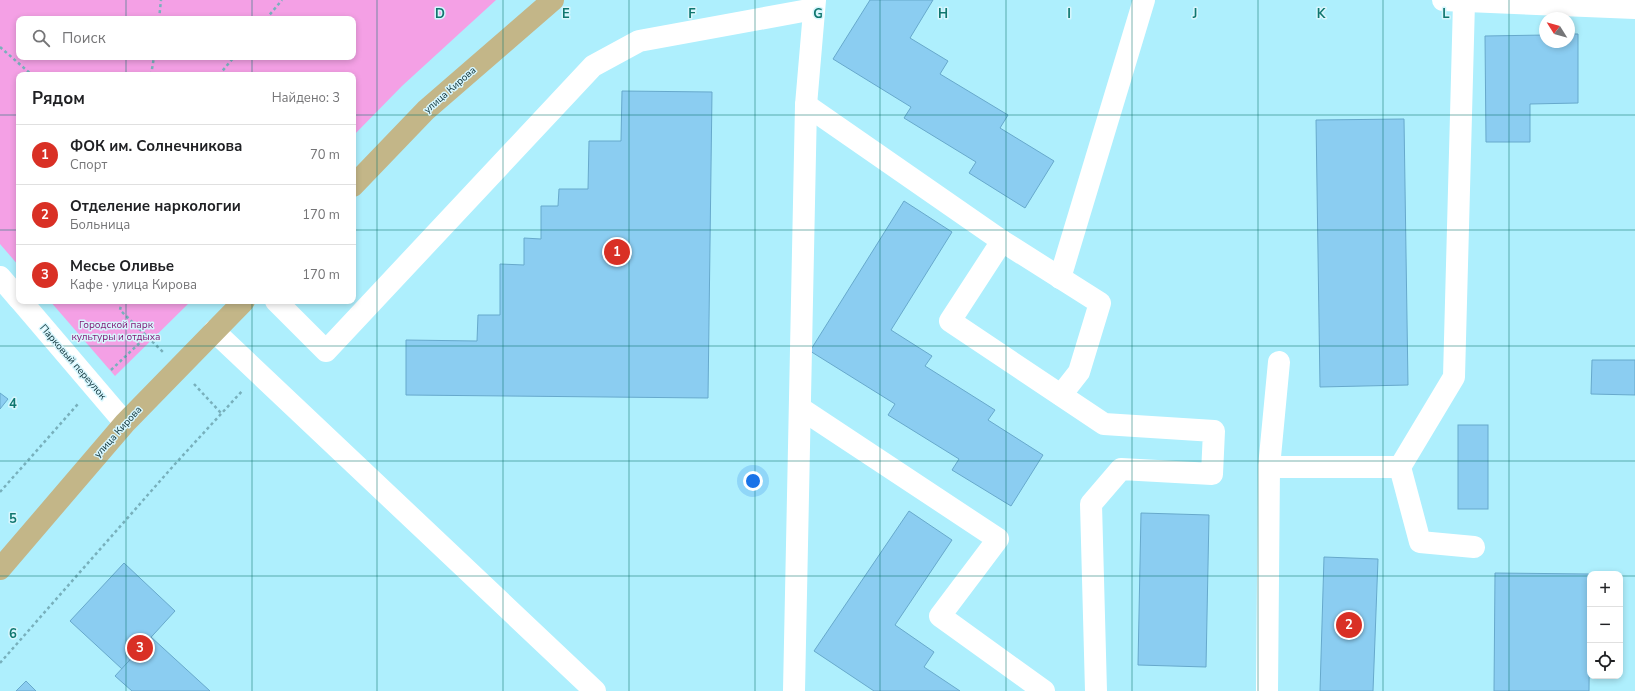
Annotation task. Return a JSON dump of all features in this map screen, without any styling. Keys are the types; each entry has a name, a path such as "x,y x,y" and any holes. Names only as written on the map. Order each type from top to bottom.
{"main road":[{"name":"улица Кирова","path":"356,183 426,110 553,0"},
{"name":"улица Кирова","path":"0,568 125,423 241,304"}],"street":[{"path":"1060,278 1144,0"},
{"path":"1442,0 1635,8"},
{"path":"1464,2 1454,377 1400,467 1420,542 1474,546"},
{"path":"279,304 326,351 593,66 639,41 815,5 806,105 794,691"},
{"path":"806,105 1002,241 1100,303 1079,372 1061,395"},
{"path":"1002,241 950,321 1104,424 1214,431 1212,474 1121,470 1091,504 1096,691"},
{"name":"Парковый переулок","path":"20,304 94,386 125,423"},
{"path":"214,332 595,691"},
{"path":"1267,691 1269,467 1279,362"},
{"path":"800,408 998,539 940,616 1044,691"},
{"path":"1269,467 1400,467"}],"path":[{"path":"159,16 161,0"},
{"path":"269,16 282,0"},
{"path":"0,46 29,72"},
{"path":"152,72 154,60"},
{"path":"222,72 232,60"},
{"path":"0,492 94,386 147,336"},
{"path":"0,663 170,470 258,374"}],"green space":[{"path":"0,0 496,0 402,86 356,133 356,72 16,72 16,263 0,244"},
{"name":"Городской парк культуры и отдыха","path":"53,304 188,304 115,376"}],"building":[{"path":"870,0 933,0 910,38 948,61 940,74 1008,115 1000,128 1054,161 1025,208 969,173 976,162 904,118 911,107 833,59"},
{"path":"1575,34 1578,34 1578,103 1530,104 1530,142 1486,142 1485,36 1539,35 1539,48 1575,48"},
{"path":"622,91 712,92 708,398 406,395 406,340 477,341 478,315 500,315 500,264 524,265 524,238 541,239 541,206 558,206 559,189 588,189 589,141 621,141"},
{"path":"1404,119 1408,385 1320,387 1316,120"},
{"path":"904,201 952,232 891,330 932,356 925,366 995,410 988,420 1043,455 1011,506 952,470 959,459 888,415 895,404 810,351"},
{"path":"1592,360 1635,360 1635,395 1591,394"},
{"path":"0,393 8,399 0,409"},
{"path":"1458,425 1488,425 1488,509 1458,509"},
{"path":"909,511 952,540 895,625 934,652 924,667 960,691 874,691 814,651"},
{"path":"1141,513 1209,515 1206,667 1138,665"},
{"path":"1324,557 1378,559 1373,691 1320,691"},
{"path":"124,563 175,611 122,669 70,621"},
{"path":"1495,573 1587,574 1587,679 1589,679 1589,691 1494,691"},
{"path":"151,637 210,691 132,691 115,676"},
{"path":"26,681 36,691 16,691"}],"place":[{"name":"ФОК им. Солнечникова","path":"617,252"},
{"name":"Отделение наркологии","path":"1349,625"},
{"name":"Месье Оливье","path":"140,648"}]}
